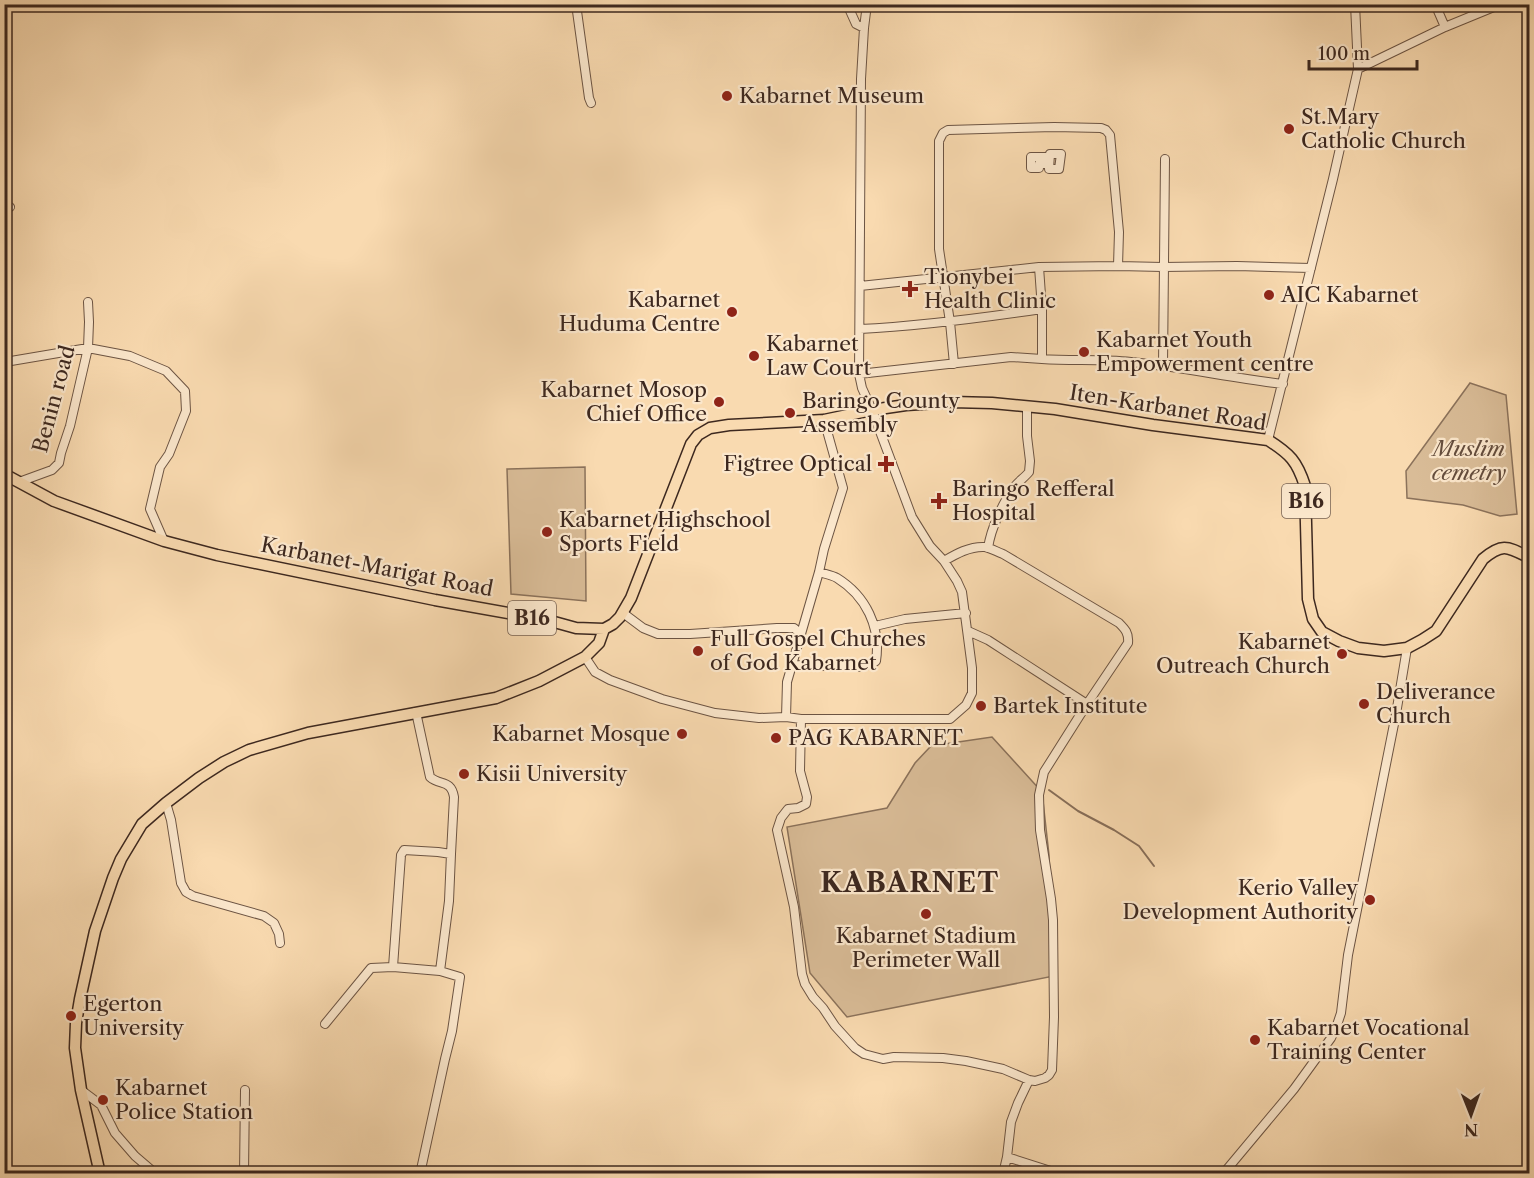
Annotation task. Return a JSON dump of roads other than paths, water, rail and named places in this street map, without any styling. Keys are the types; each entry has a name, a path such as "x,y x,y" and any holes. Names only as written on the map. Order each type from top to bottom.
{"main road":[{"name":"Iten-Karbanet Road","path":"872,410 952,402 992,403 1268,440 1284,450 1294,461 1305,486 1308,599 1313,619 1322,632 1358,648 1384,651 1407,648 1436,631 1483,559 1494,550 1503,547 1530,558"},
{"name":"B16","path":"604,629 613,624 623,613 631,598 691,444 698,435 710,428 729,425 824,420 872,410"},
{"name":"Karbanet-Marigat Road","path":"4,474 54,501 164,541 217,555 435,600 547,620 576,628 604,629"},
{"path":"100,1173 81,1090 75,1048 76,1023 95,931 121,859 142,824 166,802 224,762 249,750 308,733 496,698 539,681 585,657 599,643 604,629"}],"street":[{"path":"576,4 591,103"},
{"path":"847,4 856,24 864,28"},
{"path":"585,657 595,672 610,680 662,699 715,714 759,718 786,717 801,720 950,719 966,705 972,693 972,668 962,592 944,561 930,546 912,517 862,388 859,374 861,79 867,4"},
{"path":"1268,440 1358,69 1355,4"},
{"path":"1435,4 1445,27"},
{"path":"1358,69 1445,27 1501,4"},
{"path":"954,364 939,240 939,141 948,130 1054,127 1106,130 1110,135 1116,187 1119,232 1118,266"},
{"path":"1162,366 1165,159"},
{"path":"860,286 1039,267 1311,268"},
{"path":"1039,267 1042,359"},
{"name":"Benin road","path":"19,482 52,470 59,463 88,348 88,302"},
{"path":"860,329 950,322 1042,309"},
{"path":"4,360 11,361 88,348 130,356 166,371 184,391 186,411 169,454 160,467 150,508 164,541"},
{"path":"859,374 1011,357 1130,362 1202,370 1248,380 1283,384"},
{"path":"988,548 990,534 1007,499 1015,486 1029,472 1027,406"},
{"path":"786,717 787,682 791,665 843,488 824,420"},
{"path":"801,720 800,771 807,797 806,804 788,809 781,818 777,830 794,907 802,974 813,998 855,1048 864,1054 883,1059 894,1057 943,1058 966,1061 1004,1069 1029,1080 1040,1081 1049,1076 1052,1070 1054,1017 1053,920 1040,830 1039,795 1044,772 1128,643 1128,637 1126,630 1119,623 1003,554 982,547 961,551 944,561"},
{"path":"791,665 861,667 876,661 872,616 857,593 835,577 819,572"},
{"path":"623,613 643,628 658,634 794,628 801,634"},
{"path":"874,626 905,619 966,613"},
{"path":"968,632 988,640 1087,704"},
{"path":"1223,1173 1294,1089 1338,1025 1348,956 1407,648"},
{"path":"416,712 430,777 446,783 453,791 454,797 449,901 440,971"},
{"path":"166,802 181,883 186,892 211,902 264,916 274,923 280,943"},
{"path":"393,967 402,852 404,850 451,854"},
{"path":"325,1024 371,968 393,967 440,971 460,977 452,1031 420,1173"},
{"path":"1003,1173 1011,1122 1029,1080"},
{"path":"81,1090 101,1104 115,1133 135,1156 156,1173"},
{"path":"244,1173 245,1090"},
{"path":"1006,1156 1060,1173"}],"waterway":[{"path":"1049,790 1078,811 1139,846 1154,866"}],"place":[{"name":"Kabarnet Museum","path":"727,96"},
{"name":"St.Mary Catholic Church","path":"1289,129"},
{"name":"Tionybei Health Clinic","path":"910,289"},
{"name":"AIC Kabarnet","path":"1269,295"},
{"name":"Kabarnet Huduma Centre","path":"732,312"},
{"name":"Kabarnet Youth Empowerment centre","path":"1084,352"},
{"name":"Kabarnet Law Court","path":"754,356"},
{"name":"Kabarnet Mosop Chief Office","path":"719,402"},
{"name":"Baringo County Assembly","path":"790,413"},
{"name":"Figtree Optical","path":"886,464"},
{"name":"Baringo Refferal Hospital","path":"939,501"},
{"name":"Kabarnet Highschool Sports Field","path":"547,532"},
{"name":"Full Gospel Churches of God Kabarnet","path":"698,651"},
{"name":"Kabarnet Outreach Church","path":"1342,654"},
{"name":"Deliverance Church","path":"1364,704"},
{"name":"Bartek Institute","path":"981,706"},
{"name":"Kabarnet Mosque","path":"682,734"},
{"name":"PAG KABARNET","path":"776,738"},
{"name":"Kisii University","path":"464,774"},
{"name":"Kerio Valley Development Authority","path":"1370,900"},
{"name":"Kabarnet Stadium Perimeter Wall","path":"926,914"},
{"name":"Egerton University","path":"71,1016"},
{"name":"Kabarnet Vocational Training Center","path":"1255,1040"},
{"name":"Kabarnet Police Station","path":"103,1100"}],"district":[{"name":"KABARNET","path":"910,883"}],"park label":[{"name":"Muslim cemetry","path":"1469,461"}]}
